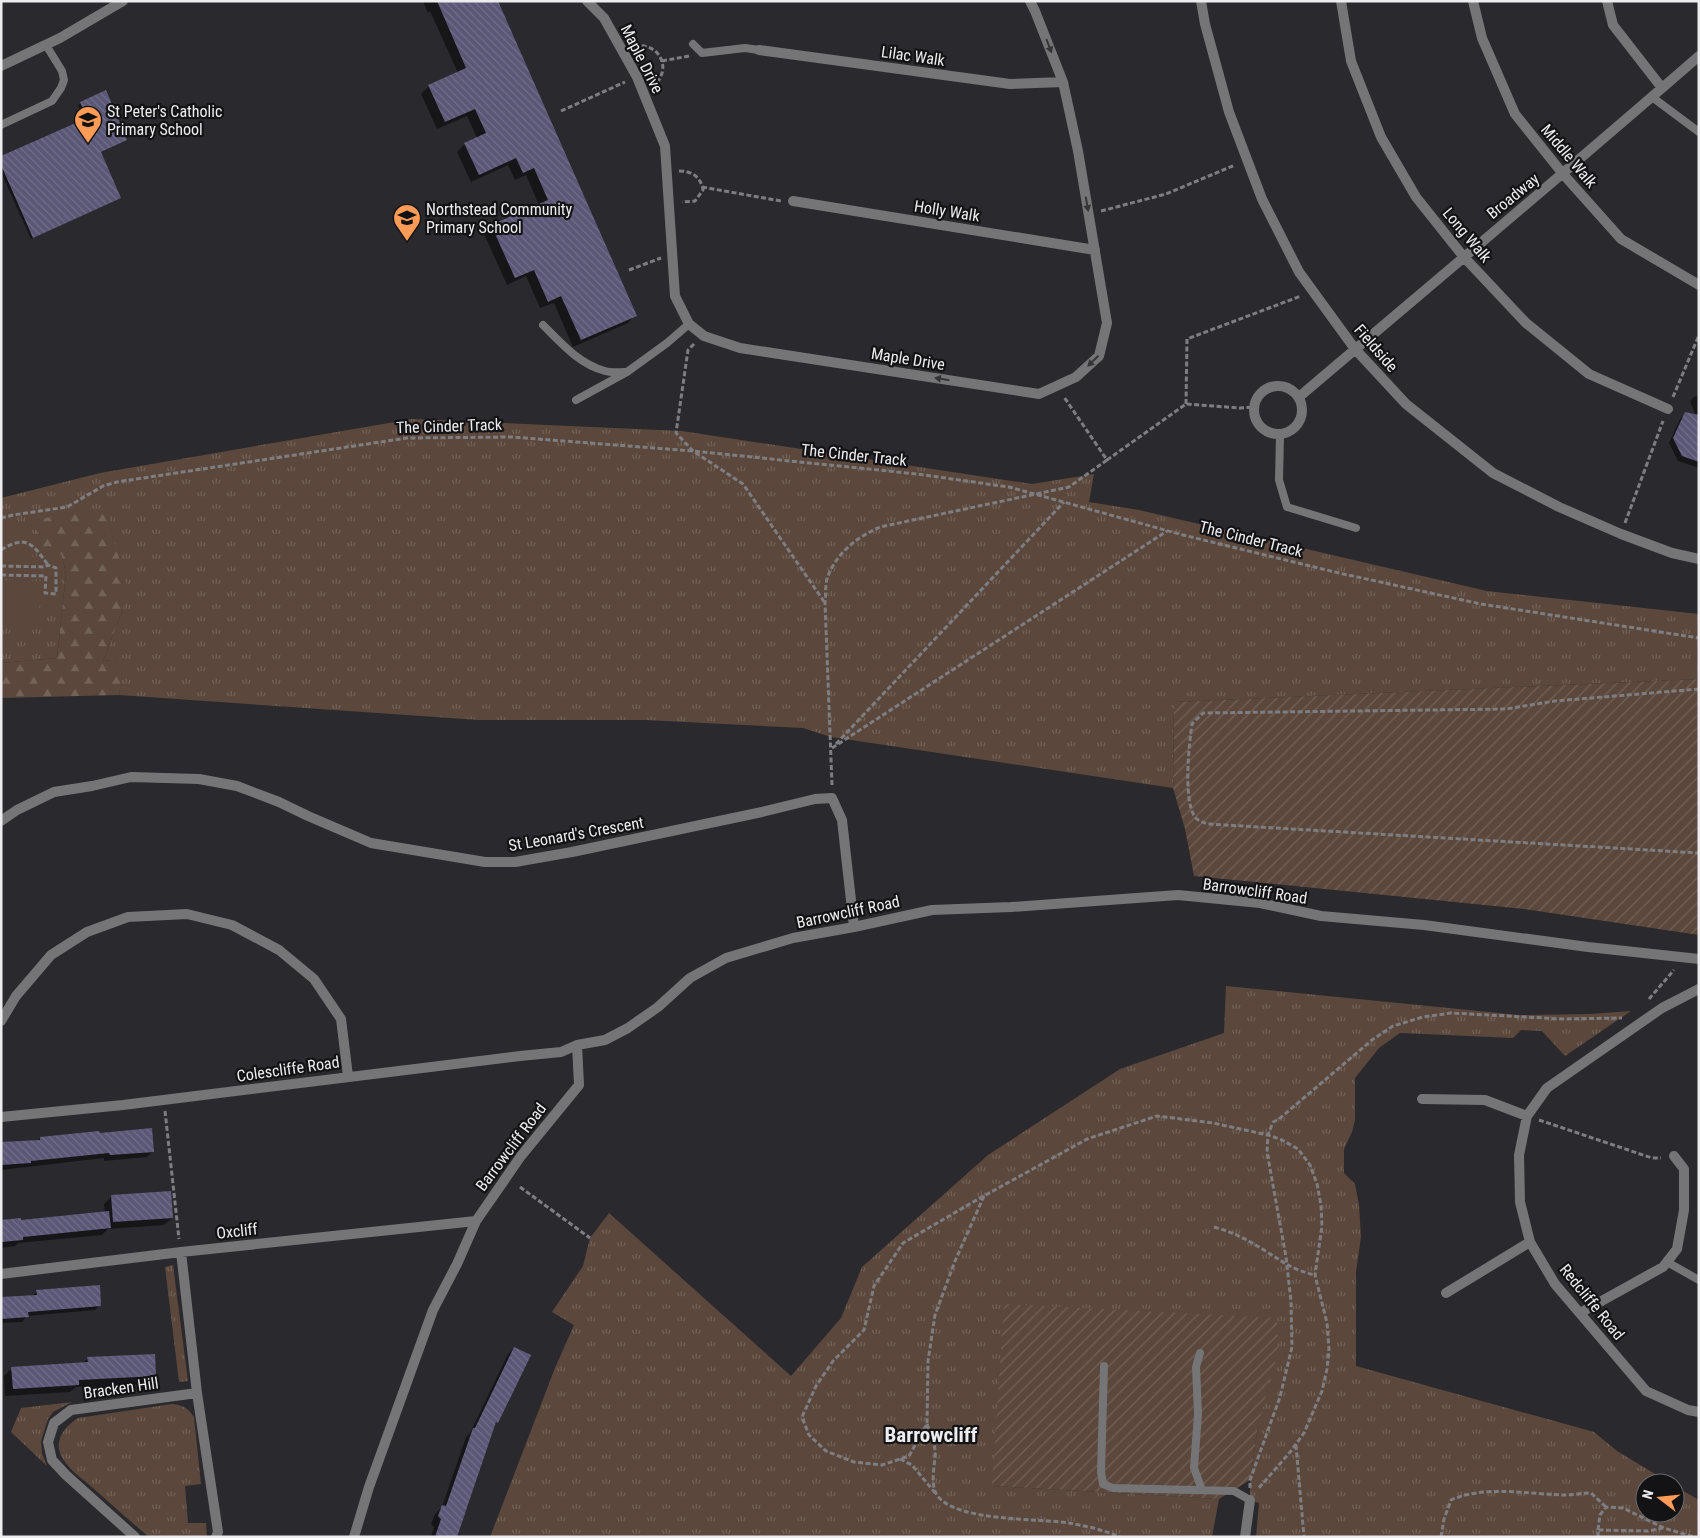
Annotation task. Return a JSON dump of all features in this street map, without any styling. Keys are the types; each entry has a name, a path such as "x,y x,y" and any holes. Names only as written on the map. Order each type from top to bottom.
{"street":[{"path":"1,66 46,45 123,1"},
{"name":"Maple Drive","path":"587,1 604,18 637,77 665,146 675,296 689,324 704,336 740,348 1039,394 1076,377 1099,356 1107,323 1078,151 1063,82 1030,1"},
{"name":"Fieldside","path":"1201,1 1205,24 1229,112 1266,207 1299,272 1355,349 1406,404 1493,473 1559,507 1621,534 1672,553 1699,560"},
{"name":"Long Walk","path":"1340,1 1351,61 1381,137 1416,197 1463,256 1526,323 1589,374 1668,410"},
{"name":"Middle Walk","path":"1474,1 1482,38 1515,114 1563,174 1621,238 1699,285"},
{"path":"1607,1 1613,25 1662,88"},
{"name":"Lilac Walk","path":"759,50 1010,84 1063,82"},
{"name":"Broadway","path":"1298,397 1463,256 1563,174 1699,56"},
{"name":"Holly Walk","path":"794,201 1095,250"},
{"path":"1277,386 1293,391 1298,397 1302,405 1302,413 1300,421 1295,428 1288,433 1280,435 1273,434 1260,427 1256,421 1254,407 1262,393 1269,388 1277,386"},
{"name":"St Leonard's Crescent","path":"1,821 17,810 54,792 131,778 199,779 237,786 279,802 371,843 484,862 515,862 572,852 815,799 832,798"},
{"path":"832,798 842,820 854,927"},
{"name":"Barrowcliff Road","path":"354,1537 369,1487 434,1310 476,1220 520,1156 579,1085 577,1045 605,1040 628,1028 658,1007 690,978 726,958 793,938 932,910 1178,895 1260,903 1322,916 1424,925 1588,947 1699,958"},
{"path":"1,1021 16,996 51,955 88,932 128,917 187,914 232,925 279,950 314,979 340,1019 348,1076"},
{"name":"Redcliffe Road","path":"1699,989 1662,1008 1547,1088 1527,1116 1519,1156 1520,1202 1530,1242 1555,1284 1646,1391 1688,1410 1699,1412"},
{"name":"Colescliffe Road","path":"1,1117 164,1100 348,1076 561,1052 577,1045"},
{"path":"1422,1099 1484,1100 1527,1116"},
{"path":"1580,1313 1663,1267 1677,1249 1684,1210 1684,1169 1674,1156"},
{"name":"Oxcliff","path":"1,1274 181,1252 476,1220"},
{"path":"1446,1293 1530,1242"},
{"path":"181,1252 198,1393 218,1532 216,1537"},
{"name":"Bracken Hill","path":"135,1537 52,1460 48,1442 54,1423 71,1410 198,1393"},
{"path":"1246,1537 1250,1500"}],"lane":[{"path":"693,44 702,53 745,48 759,50"},
{"path":"1,124 52,100 61,88 64,80 62,71 46,45"},
{"path":"1652,97 1699,132"},
{"path":"576,400 627,372 667,344 689,324"},
{"path":"542,325 568,351 592,366 606,372 627,372"},
{"path":"1280,435 1279,480 1287,507 1356,528"},
{"path":"1667,1262 1699,1280"},
{"path":"1200,1353 1196,1367 1198,1414 1194,1468 1202,1490"},
{"path":"1104,1366 1101,1472 1103,1484 1113,1488 1234,1490 1250,1500"}],"path":[{"path":"621,48 641,45 654,50 662,61 664,69 661,77 657,84 645,95"},
{"path":"662,61 702,53"},
{"path":"561,111 637,77"},
{"path":"1089,214 1166,194 1247,160"},
{"path":"667,170 688,171 702,183 703,190 695,201 669,201"},
{"path":"702,187 777,201 794,201"},
{"path":"629,270 672,254"},
{"path":"1186,404 1186,340 1313,291"},
{"path":"1621,534 1699,335"},
{"path":"704,336 688,350 676,433 693,450 743,484 825,603"},
{"path":"1057,386 1107,460"},
{"path":"832,798 832,748 825,603 827,580 835,562 849,546 863,534 880,527 1069,487 1186,404 1240,408 1254,407"},
{"name":"The Cinder Track","path":"1,518 67,508 102,486 117,482 407,438 512,437 693,450 916,474 1008,487 1167,530 1339,573 1481,604 1699,638"},
{"path":"832,748 1064,502"},
{"path":"832,748 1167,530"},
{"path":"1,550 13,543 26,543 35,547 48,565 56,568 56,594 45,593 46,576 1,575"},
{"path":"1,566 45,567 48,565"},
{"path":"1699,689 1555,701 1506,709 1203,714 1192,724 1188,750 1191,806 1194,816 1199,821 1208,824 1699,853"},
{"path":"1646,1002 1674,970"},
{"path":"1250,1500 1250,1480 1280,1397 1292,1347 1291,1301 1287,1266 1267,1152 1268,1135 1273,1122 1279,1119 1372,1040 1393,1026 1422,1017 1451,1012 1563,1019 1628,1018 1640,1023"},
{"path":"164,1100 181,1252"},
{"path":"928,1424 910,1456 882,1465 854,1462 826,1451 809,1435 802,1417 816,1386 833,1361 864,1330 874,1286 903,1243 1087,1139 1157,1116 1213,1123 1268,1135 1298,1149 1310,1165 1317,1184 1322,1205 1322,1226 1315,1275 1327,1323 1329,1349 1328,1369 1314,1411 1296,1445 1278,1467 1263,1481 1250,1500"},
{"path":"1527,1116 1652,1158 1674,1156"},
{"path":"520,1187 590,1238"},
{"path":"937,1495 933,1478 935,1450 928,1424 928,1361 935,1315 954,1261 984,1196"},
{"path":"1214,1227 1244,1239 1287,1266 1315,1275"},
{"path":"1296,1445 1304,1537"},
{"path":"900,1459 912,1466 937,1495 952,1507 975,1514 1068,1523 1108,1532 1120,1537"},
{"path":"1441,1537 1450,1500 1463,1495 1494,1492 1567,1495 1591,1493 1606,1507 1623,1508 1664,1528 1694,1537"},
{"path":"1598,1537 1600,1514 1606,1507"},
{"path":"1598,1530 1648,1531 1664,1528"}],"green space":[{"path":"412,419 682,431 1032,484 1094,474 1089,502 1139,510 1487,591 1699,614 1699,679 1174,702 1173,788 831,737 803,728 646,720 479,720 119,695 124,659 103,661 123,609 110,527 110,509 61,554 66,573 57,658 1,663 1,498 100,473"},
{"path":"110,509 110,527 127,585 123,609 103,661 125,658 119,695 1,698 1,663 57,658 66,573 61,554 29,551 39,519"},
{"path":"28,524 24,556 57,558 60,599 43,597 43,573 1,572 1,527"},
{"path":"1,580 40,581 39,627 1,627"},
{"path":"1699,679 1699,935 1524,909 1194,876 1185,829 1173,788 1174,702"},
{"path":"1226,986 1519,1015 1590,1014 1631,1011 1565,1056 1542,1031 1521,1030 1513,1038 1400,1033 1379,1048 1355,1078 1355,1120 1344,1149 1344,1173 1355,1184 1359,1205 1361,1237 1356,1272 1356,1366 1594,1432 1617,1451 1653,1473 1635,1473 1635,1523 1685,1523 1685,1492 1699,1500 1699,1537 1256,1537 1259,1503 1250,1500 1250,1480 1258,1426 992,1486 1219,1499 1212,1537 490,1537 555,1368 574,1325 552,1312 583,1266 590,1238 609,1213 791,1376 841,1318 862,1267 988,1155 1120,1069 1224,1033"},
{"path":"173,1265 188,1381 179,1382 165,1267"},
{"path":"1004,1304 1277,1318 1278,1351 1258,1426 1250,1480 1219,1499 992,1486"},
{"path":"72,1402 53,1412 48,1419 41,1441 42,1453 47,1466 11,1432 21,1408"},
{"path":"172,1404 185,1408 194,1417 201,1484 185,1486 188,1523 206,1523 207,1537 149,1537 73,1471 60,1453 59,1441 61,1435 78,1418"}],"building":[{"path":"437,1 498,1 637,316 581,340 561,296 548,302 534,270 515,278 491,225 548,200 534,168 523,173 516,158 479,175 464,143 486,133 475,109 445,122 428,85 466,68"},
{"path":"106,90 127,140 101,152 121,198 33,238 1,165 1,156 87,118 80,102"},
{"path":"1685,412 1699,415 1699,462 1682,456 1673,438"},
{"path":"152,1128 154,1152 110,1155 109,1153 1,1165 1,1142 40,1140 40,1137 99,1131 100,1133"},
{"path":"171,1191 173,1218 113,1222 111,1195"},
{"path":"109,1211 111,1228 23,1237 23,1240 1,1242 1,1220 21,1218 21,1220"},
{"path":"100,1285 101,1306 28,1312 29,1317 1,1319 1,1297 37,1295 36,1290"},
{"path":"514,1347 531,1355 498,1423 496,1422 457,1537 435,1537 441,1519 438,1516 442,1505 446,1506 473,1428 475,1428"},
{"path":"155,1354 156,1376 79,1380 79,1385 13,1389 11,1367 88,1362 87,1357"}],"place":[{"name":"St Peter's Catholic Primary School","path":"88,144"},
{"name":"Northstead Community Primary School","path":"407,242"}],"district":[{"name":"Barrowcliff","path":"931,1435"}]}
